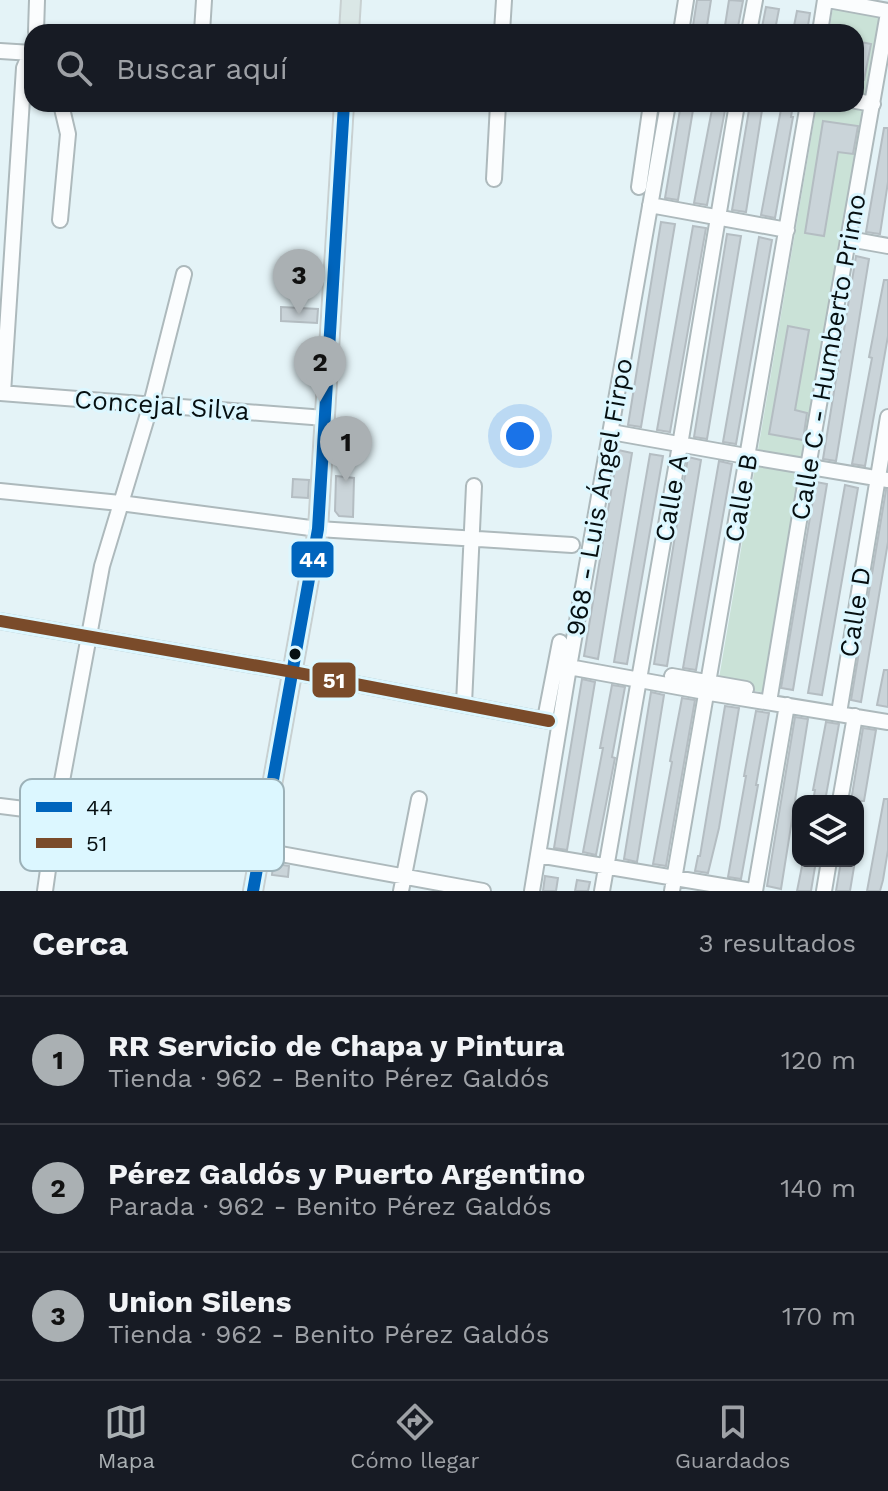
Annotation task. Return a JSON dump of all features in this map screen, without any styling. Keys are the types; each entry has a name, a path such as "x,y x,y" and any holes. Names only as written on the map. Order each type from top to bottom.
{"main road":[{"path":"350,24 351,0"},
{"path":"274,779 318,529 344,112"},
{"path":"253,891 257,871"}],"street":[{"path":"36,24 37,0"},
{"path":"202,24 204,0"},
{"path":"502,24 504,0"},
{"path":"682,24 686,0"},
{"path":"750,24 755,0"},
{"path":"831,0 888,12"},
{"path":"823,24 831,0"},
{"path":"830,24 831,0"},
{"name":"Calle C - Humberto Primo","path":"770,698 888,12"},
{"path":"0,51 24,52"},
{"path":"1,393 4,315 24,68"},
{"path":"864,102 873,104"},
{"path":"60,220 68,134 63,112"},
{"path":"494,179 498,112"},
{"path":"639,187 650,112"},
{"name":"968 - Luis Ángel Firpo","path":"532,891 667,112"},
{"name":"Calle A","path":"602,891 736,112"},
{"name":"Calle B","path":"752,457 807,112"},
{"name":"Calle B","path":"678,885 816,112"},
{"path":"0,175 16,176"},
{"path":"650,205 787,230"},
{"path":"849,239 888,246"},
{"path":"63,779 102,566 151,404 184,274"},
{"name":"Concejal Silva","path":"1,393 325,418"},
{"name":"Calle D","path":"840,709 883,479 888,417"},
{"path":"611,432 883,479"},
{"path":"464,704 474,486"},
{"path":"0,491 318,529 572,545"},
{"path":"0,621 547,720 560,642"},
{"path":"570,662 840,709 855,716 888,722"},
{"path":"770,698 787,705 888,713"},
{"path":"538,855 678,885 753,891 787,705"},
{"path":"841,795 855,716"},
{"path":"401,891 419,799"},
{"path":"0,806 20,808"},
{"path":"284,854 483,891"},
{"path":"824,891 828,867"},
{"path":"45,891 48,871"}],"green space":[{"path":"834,1 888,11 771,694 718,684 816,112 864,112 864,24 830,24"}],"building":[{"path":"697,0 711,0 707,24 693,24"},
{"path":"729,0 743,1 739,24 725,24"},
{"path":"766,7 779,9 776,24 763,24"},
{"path":"797,11 810,13 808,24 794,24"},
{"path":"864,43 871,44 864,80"},
{"path":"680,112 693,112 678,200 665,198"},
{"path":"711,112 725,112 707,205 694,203"},
{"path":"749,112 762,112 746,212 732,210"},
{"path":"780,112 792,112 775,218 761,215"},
{"path":"823,121 858,126 853,154 838,152 824,236 805,233"},
{"path":"884,128 888,128 888,182 880,234 866,232"},
{"path":"661,222 675,224 641,427 628,425"},
{"path":"693,226 706,228 670,432 657,430"},
{"path":"727,234 741,236 707,439 694,437"},
{"path":"759,237 772,240 736,444 723,442"},
{"path":"856,256 869,259 836,461 823,459"},
{"path":"884,280 888,280 888,336 865,466 852,464"},
{"path":"281,307 318,309 317,323 281,321"},
{"path":"788,326 809,330 795,410 807,413 803,440 769,434"},
{"path":"618,450 632,453 598,659 584,656"},
{"path":"650,454 663,456 627,664 614,662"},
{"path":"688,457 701,460 667,666 654,664"},
{"path":"719,461 732,464 696,670 683,668"},
{"path":"336,476 354,478 353,517 339,516 335,511"},
{"path":"293,479 309,480 308,498 292,497"},
{"path":"816,482 827,484 793,690 781,688"},
{"path":"845,485 858,488 822,695 808,693"},
{"path":"886,490 888,542 861,702 851,700"},
{"path":"884,670 888,670 888,707 877,705"},
{"path":"582,679 595,682 567,850 554,848"},
{"path":"612,685 625,687 596,855 583,852"},
{"path":"651,692 664,695 637,862 624,859"},
{"path":"682,698 695,700 666,866 653,864"},
{"path":"725,706 739,708 719,828 708,873 695,871"},
{"path":"756,711 769,713 741,879 728,877"},
{"path":"795,717 808,719 796,795 792,795 792,820 781,889 767,886"},
{"path":"826,722 839,724 826,795 814,795"},
{"path":"863,728 876,730 864,801 864,795 852,795"},
{"path":"884,799 888,799 888,850 883,880 880,891 867,891"},
{"path":"284,865 289,866 288,877 272,875 272,871 284,871"},
{"path":"802,867 815,867 811,891 797,891"},
{"path":"840,867 854,867 850,891 836,891"},
{"path":"545,876 558,878 556,891 543,891"},
{"path":"577,880 590,882 588,891 575,891"}],"transit line":[{"name":"44","path":"273,779 318,529 344,112"},
{"name":"51","path":"0,621 549,721"},
{"name":"44","path":"253,891 257,871"}],"place":[{"name":"Union Silens","path":"299,315"},
{"name":"Pérez Galdós y Puerto Argentino","path":"320,402"},
{"name":"RR Servicio de Chapa y Pintura","path":"346,482"}]}
